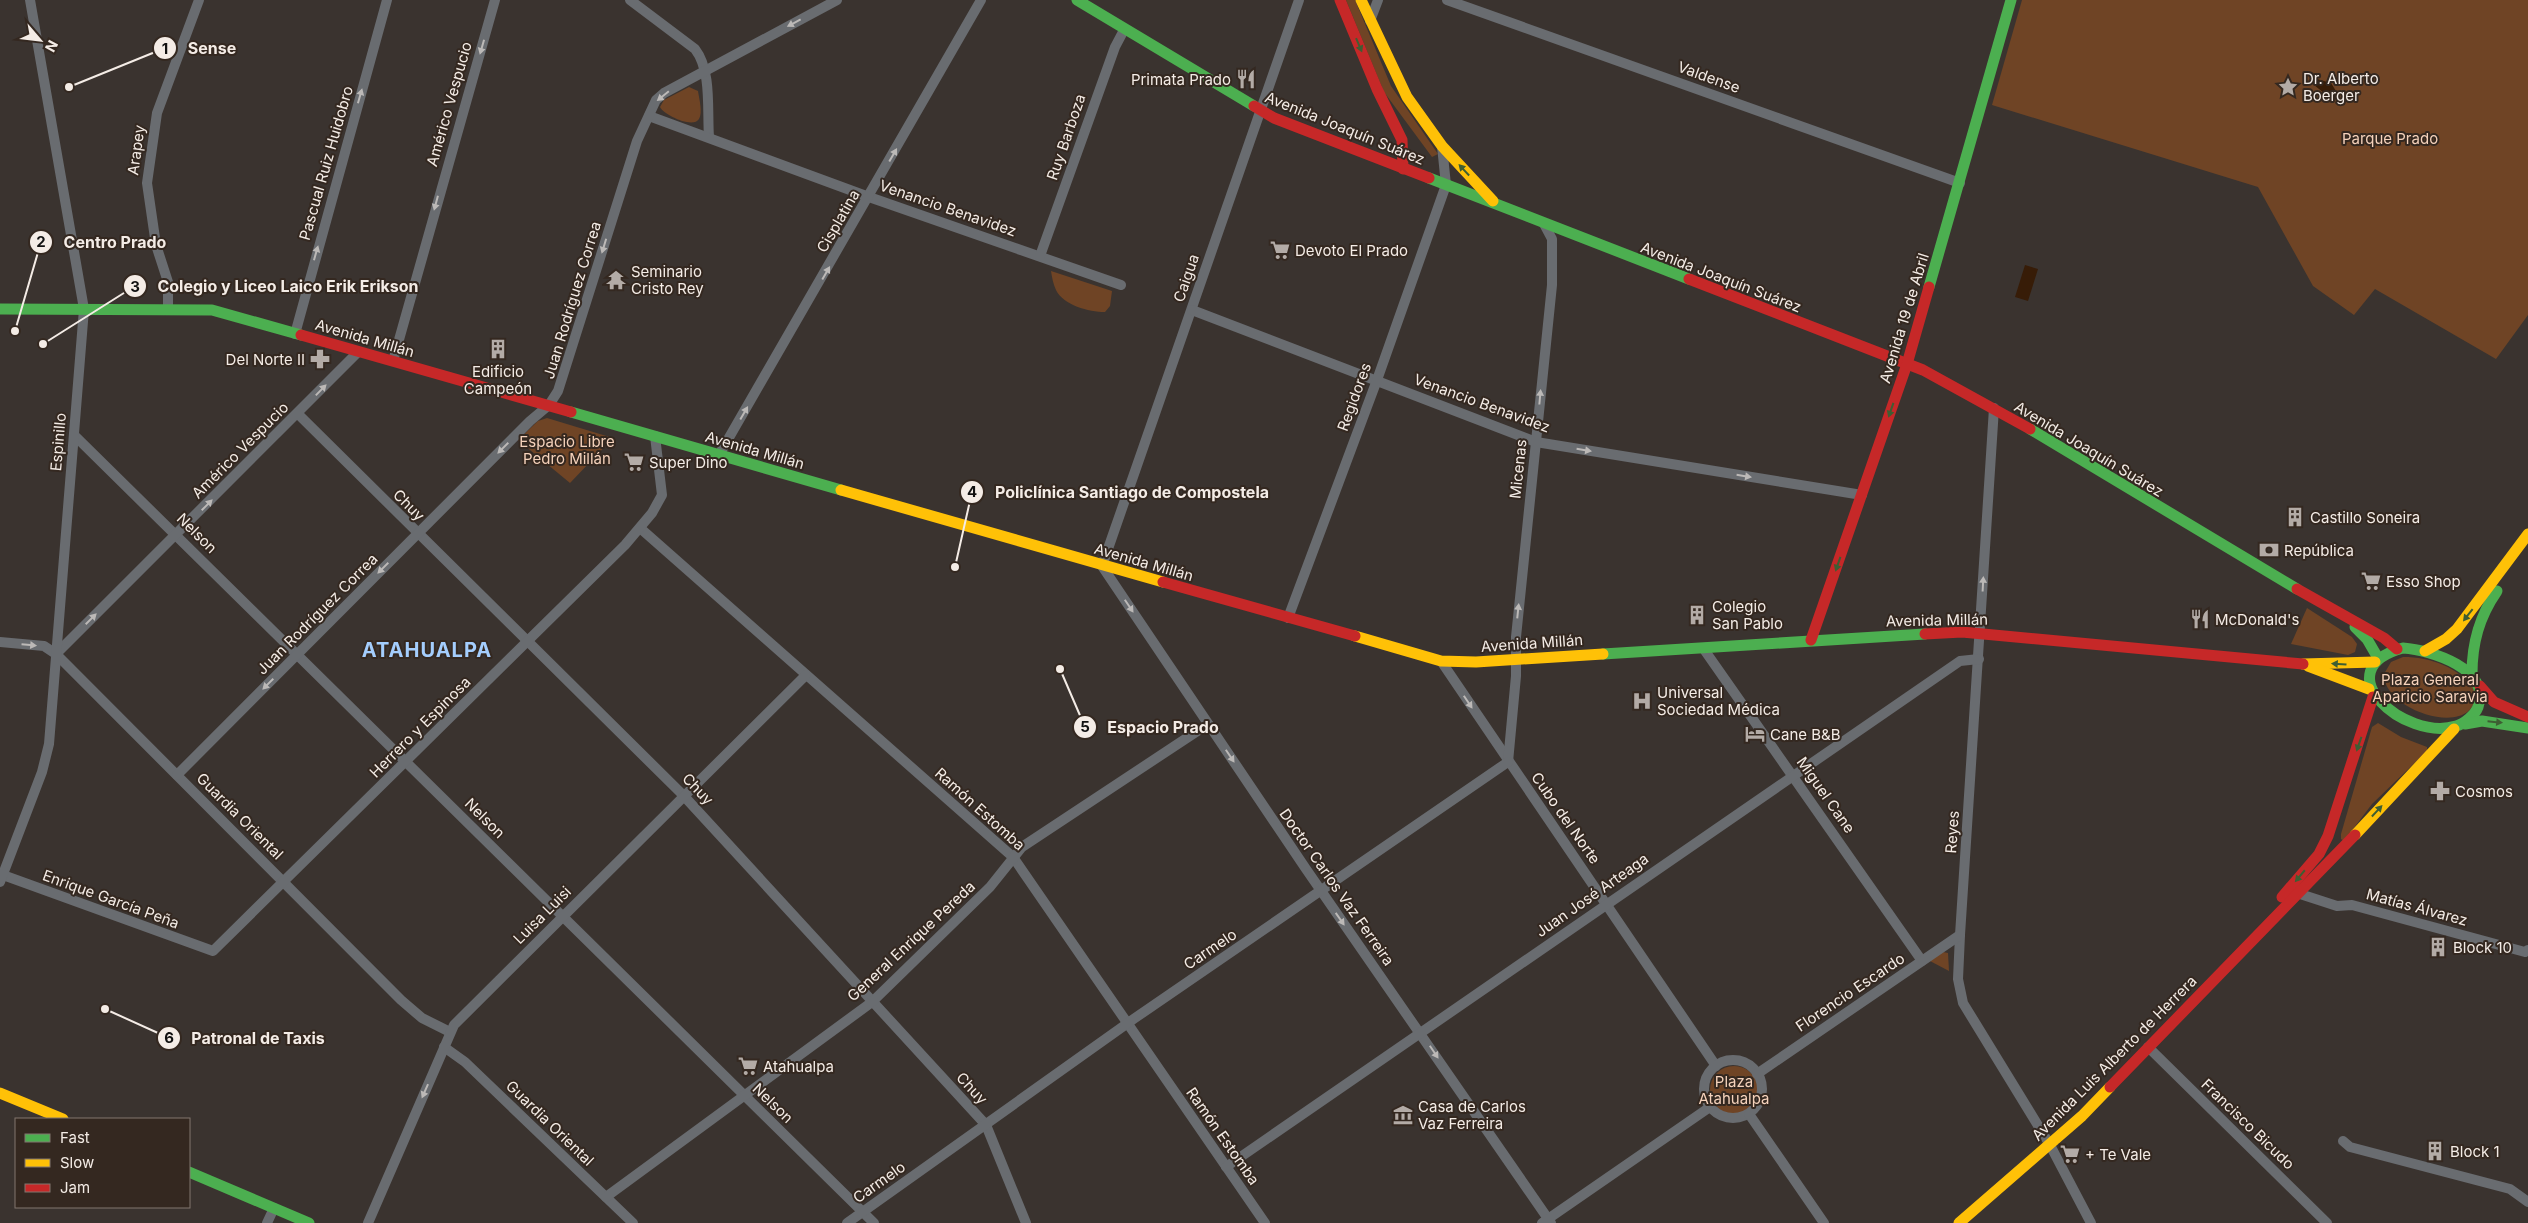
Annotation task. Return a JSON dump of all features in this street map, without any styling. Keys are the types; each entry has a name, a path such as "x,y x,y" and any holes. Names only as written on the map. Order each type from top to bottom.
{"main road":[{"name":"Avenida Joaquín Suárez","path":"1076,0 1274,118 1907,364 1994,408 2340,614 2384,638 2397,650"},
{"path":"1340,0 1377,89 1396,123 1402,140 1403,169"},
{"path":"1361,0 1407,97 1442,146 1497,206"},
{"name":"Avenida 19 de Abril","path":"1811,640 1907,364 2011,0"},
{"name":"Avenida Millán","path":"0,309 212,310 549,405 1102,566 1441,661 1516,659 1811,640 1980,632 2303,664 2376,660"},
{"path":"2425,651 2446,639 2457,629 2528,534"},
{"path":"2472,674 2473,645 2478,624 2491,598 2528,549"},
{"name":"Avenida Joaquín Suárez","path":"2340,614 2367,639 2376,660"},
{"path":"2528,717 2494,702 2472,674 2456,662 2425,651 2407,648 2397,650 2376,660 2370,674 2371,693 2388,710 2416,723 2431,728 2458,727 2482,721 2528,728"},
{"name":"Avenida Millán","path":"2303,664 2371,693"},
{"path":"2458,727 2475,714 2479,707 2482,697 2480,686"},
{"name":"Avenida Luis Alberto de Herrera","path":"2222,971 2237,950 2319,854 2328,836 2349,776 2371,693"},
{"name":"Avenida Luis Alberto de Herrera","path":"1959,1223 2082,1116 2458,727"},
{"path":"2343,846 2337,839 2347,803 2349,776"},
{"path":"0,1093 61,1118"},
{"path":"190,1172 309,1223"}],"street":[{"name":"Espinillo","path":"1,877 47,756 84,309 30,0"},
{"name":"Arapey","path":"168,309 168,282 156,245 147,184 157,113 199,0"},
{"name":"Pascual Ruiz Huidobro","path":"295,334 387,0"},
{"name":"Américo Vespucio","path":"393,361 495,0"},
{"path":"630,0 695,49 701,57 705,72 709,138"},
{"name":"Juan Rodríguez Correa","path":"177,775 417,534 549,405 558,391 637,142 656,100 664,93 837,0"},
{"name":"Cisplatina","path":"719,455 869,198 981,0"},
{"name":"Caigua","path":"1102,566 1192,310 1259,110 1299,0"},
{"path":"1370,21 1378,0"},
{"name":"Valdense","path":"1447,0 1960,183"},
{"name":"Ruy Barboza","path":"1040,256 1111,55 1124,30"},
{"name":"Venancio Benavidez","path":"649,116 869,198 1121,285"},
{"path":"1442,146 1446,185"},
{"name":"Regidores","path":"1288,618 1377,380 1446,185"},
{"name":"Micenas","path":"1516,659 1516,637 1554,250 1552,239 1544,224"},
{"name":"Venancio Benavidez","path":"1192,310 1536,442 1862,495"},
{"name":"Américo Vespucio","path":"56,654 358,352"},
{"name":"Reyes","path":"1994,408 1958,979 1963,1003 2050,1145 2092,1223"},
{"name":"Chuy","path":"298,414 417,534 683,795 986,1125 1026,1223"},
{"name":"Nelson","path":"74,435 874,1223"},
{"name":"Herrero y Espinosa","path":"212,951 406,762 640,528 662,495 655,436"},
{"name":"Ramón Estomba","path":"640,528 1013,857 1126,1024 1265,1223"},
{"name":"Doctor Carlos Vaz Ferreira","path":"1102,566 1321,891 1420,1032 1547,1222"},
{"name":"Guardia Oriental","path":"0,642 44,646 56,654 285,881 401,1000 422,1018 450,1032"},
{"name":"Miguel Cane","path":"1703,648 1922,960"},
{"path":"1508,762 1516,659"},
{"name":"Juan José Arteaga","path":"1226,1167 1793,774 1960,661 1979,659"},
{"name":"Cubo del Norte","path":"1441,661 1716,1066"},
{"name":"Luisa Luisi","path":"368,1223 450,1032 458,1020 806,674"},
{"name":"General Enrique Pereda","path":"606,1197 872,1002 990,887 1013,857 1028,842 1208,724"},
{"name":"Carmelo","path":"847,1223 1126,1024 1508,762"},
{"name":"Enrique García Peña","path":"1,877 212,951"},
{"name":"Matías Álvarez","path":"2297,893 2338,906 2352,905 2525,952 2528,950"},
{"name":"Florencio Escardo","path":"1757,1074 1960,935"},
{"name":"Guardia Oriental","path":"444,1047 465,1062 633,1223"},
{"name":"Francisco Bicudo","path":"2148,1047 2328,1223"},
{"path":"1730,1061 1741,1062 1751,1067 1757,1074 1761,1094 1757,1105 1749,1114 1742,1117 1728,1118 1710,1108 1706,1099 1705,1084 1708,1074 1716,1066 1730,1061"},
{"path":"1547,1222 1710,1108"},
{"path":"1749,1114 1824,1223"},
{"path":"2343,1142 2350,1147 2510,1189 2528,1202"},
{"path":"268,1223 274,1208"}],"green space":[{"path":"1346,0 1355,0 1391,86 1438,154 1432,157 1384,92"},
{"name":"Parque Prado","path":"2022,0 2528,0 2528,315 2496,359 2375,289 2354,315 2313,286 2258,187 1992,105"},
{"path":"689,87 698,91 701,109 699,119 696,122 679,120 667,114 660,107 664,100"},
{"path":"1051,271 1112,291 1110,306 1105,312 1099,312 1070,304 1056,290"},
{"name":"Espacio Libre Pedro Millán","path":"547,418 613,438 570,483 518,440 538,421"},
{"path":"2307,608 2352,637 2357,644 2355,652 2348,655 2291,644"},
{"name":"Plaza General Aparicio Saravia","path":"2403,657 2434,661 2461,675 2475,690 2473,706 2463,714 2449,718 2431,716 2414,710 2399,700 2388,688 2384,674 2391,662"},
{"path":"2378,723 2401,737 2427,747 2427,751 2372,804 2344,841 2341,839 2341,834 2372,727"},
{"path":"1943,952 1948,953 1949,971 1930,961"},
{"name":"Plaza Atahualpa","path":"1734,1066 1743,1068 1751,1073 1756,1081 1758,1090 1756,1099 1751,1107 1743,1112 1734,1114 1725,1112 1717,1107 1712,1099 1710,1090 1712,1081 1717,1073 1725,1068"}],"shaded area":[{"path":"2317,79 2331,83 2336,91 2332,94 2324,93 2314,85"},
{"path":"2025,265 2038,269 2028,301 2015,297"}],"traffic: fast":[{"path":"1077,0 1254,106"},
{"path":"1929,287 2011,0"},
{"path":"1429,178 1689,279"},
{"path":"0,309 212,310 301,335"},
{"path":"571,412 841,490"},
{"path":"2030,429 2297,589"},
{"path":"2472,674 2473,652 2481,621 2497,591"},
{"path":"2355,627 2367,639 2378,658"},
{"path":"1603,654 1925,634"},
{"path":"2403,648 2443,658 2468,672 2476,682 2480,694 2477,710 2472,716 2456,726 2436,728 2415,724 2396,714 2380,701 2371,687 2370,672 2380,658 2403,648"},
{"path":"2465,724 2482,721 2528,728"},
{"path":"190,1172 309,1223"}],"traffic: slow":[{"path":"1361,0 1407,97 1442,146 1493,201"},
{"path":"841,490 1163,582"},
{"path":"2425,651 2446,639 2457,629 2528,534"},
{"path":"1355,636 1441,661 1476,662 1603,654"},
{"path":"2303,664 2375,662"},
{"path":"2308,666 2369,689"},
{"path":"2355,835 2454,729"},
{"path":"1959,1223 2082,1116 2110,1087"},
{"path":"0,1093 61,1118"}],"traffic: jam":[{"path":"1340,0 1377,89 1402,140 1403,169"},
{"path":"1254,106 1274,118 1429,178"},
{"path":"1689,279 1923,370 2030,429"},
{"path":"1811,640 1907,364 1929,287"},
{"path":"301,335 571,412"},
{"path":"1163,582 1355,636"},
{"path":"2297,589 2384,638 2397,649"},
{"path":"1925,634 1962,632 2303,664"},
{"path":"2480,686 2494,702 2528,717"},
{"path":"2282,897 2319,854 2328,836 2373,697"},
{"path":"2110,1087 2355,835"}],"place":[{"name":"Primata Prado","path":"1246,79"},
{"name":"Sense","path":"69,87"},
{"name":"Dr. Alberto Boerger","path":"2288,87"},
{"name":"Devoto El Prado","path":"1280,250"},
{"name":"Seminario Cristo Rey","path":"616,280"},
{"name":"Centro Prado","path":"15,331"},
{"name":"Colegio y Liceo Laico Erik Erikson","path":"43,344"},
{"name":"Edificio Campeón","path":"498,349"},
{"name":"Del Norte II","path":"320,359"},
{"name":"Super Dino","path":"634,462"},
{"name":"Castillo Soneira","path":"2295,517"},
{"name":"República","path":"2269,550"},
{"name":"Policlínica Santiago de Compostela","path":"955,567"},
{"name":"Esso Shop","path":"2371,581"},
{"name":"Colegio San Pablo","path":"1697,615"},
{"name":"McDonald's","path":"2200,619"},
{"name":"Espacio Prado","path":"1060,669"},
{"name":"Universal Sociedad Médica","path":"1642,701"},
{"name":"Cane B&B","path":"1755,734"},
{"name":"Cosmos","path":"2440,791"},
{"name":"Block 10","path":"2438,947"},
{"name":"Patronal de Taxis","path":"105,1009"},
{"name":"Atahualpa","path":"748,1066"},
{"name":"Casa de Carlos Vaz Ferreira","path":"1403,1115"},
{"name":"Block 1","path":"2435,1151"},
{"name":"+ Te Vale","path":"2070,1154"}],"district":[{"name":"ATAHUALPA","path":"427,650"}]}
